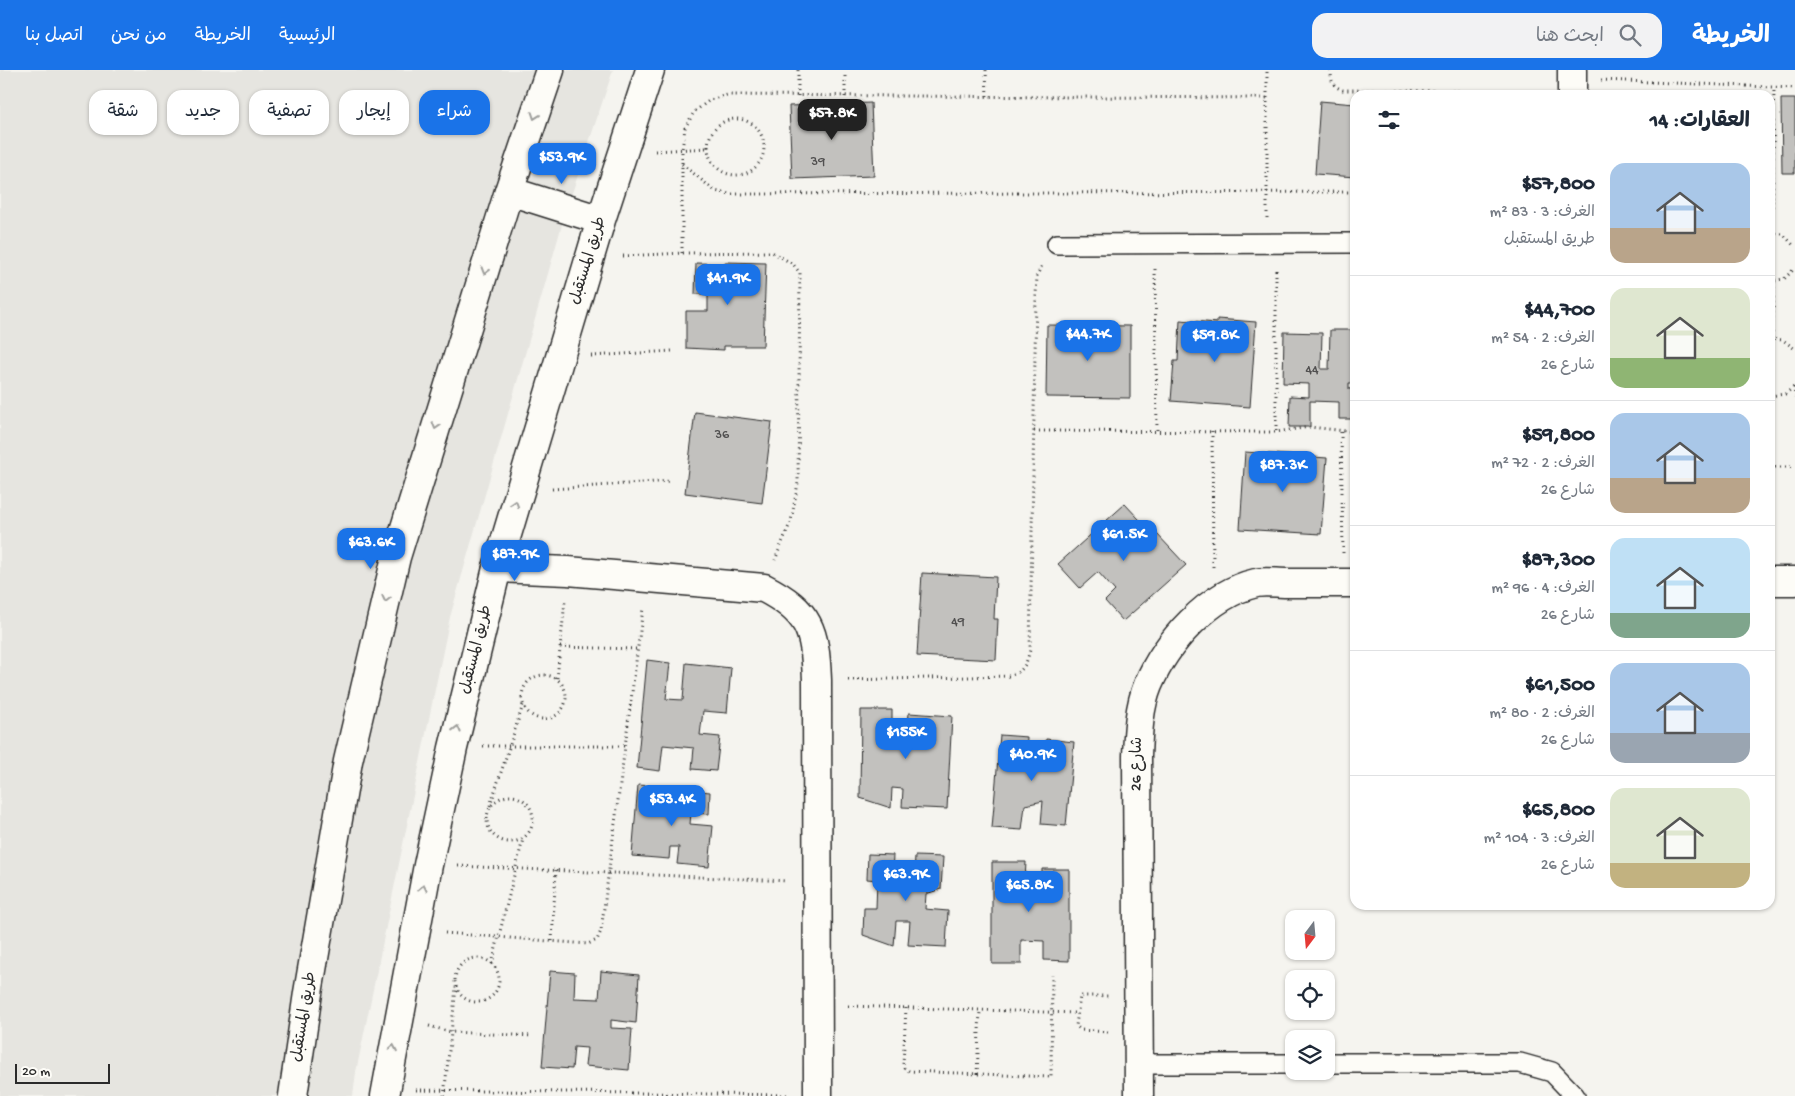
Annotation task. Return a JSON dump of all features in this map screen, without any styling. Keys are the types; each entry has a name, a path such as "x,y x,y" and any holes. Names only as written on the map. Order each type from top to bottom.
{"street":[{"name":"طريق المستقبل","path":"293,1096 308,993 348,761 396,557 510,191 550,70"},
{"name":"طريق المستقبل","path":"385,1094 414,931 453,748 496,568 601,220 650,70"},
{"path":"510,191 601,220"},
{"path":"496,568 568,571 764,588 787,600 805,619 815,644 817,680 818,1096"},
{"path":"1775,581 1795,581"},
{"name":"شارع 26","path":"1139,1096 1139,720 1148,686 1164,654 1186,627 1213,604 1234,592 1256,583 1349,583"}],"lane":[{"path":"1057,244 1350,243"},
{"path":"1335,1063 1520,1063 1552,1072 1576,1096"},
{"path":"1138,1064 1285,1064"}],"path":[{"path":"798,70 798,96"},
{"path":"845,70 845,97"},
{"path":"986,70 987,97"},
{"path":"1267,70 1267,192 1271,243 1276,432"},
{"path":"1330,70 1331,80 1335,87 1350,90"},
{"path":"1572,81 1795,88"},
{"path":"682,253 682,150 685,128 694,112 710,100 728,95 1267,98"},
{"path":"734,118 745,120 755,125 762,134 764,145 763,156 757,166 748,172 737,175 726,173 717,168 710,159 707,148 709,137 714,127 723,121 734,118"},
{"path":"623,153 707,148"},
{"path":"682,164 715,191 730,194 1350,192"},
{"path":"1775,233 1783,234 1795,247"},
{"path":"817,680 1009,676 1021,672 1030,650 1037,276 1045,258 1057,244"},
{"path":"1155,244 1157,431"},
{"path":"590,258 682,253 772,252 793,264 800,273 798,483 791,521 764,588"},
{"path":"1775,281 1784,279 1795,268"},
{"path":"1775,339 1783,340 1795,349"},
{"path":"560,358 672,351"},
{"path":"1775,395 1785,394 1795,387"},
{"path":"1795,387 1795,397"},
{"path":"1034,431 1276,432 1310,427 1350,432"},
{"path":"1212,431 1213,604"},
{"path":"1341,432 1349,583"},
{"path":"1775,467 1795,467"},
{"path":"519,491 671,481"},
{"path":"556,678 568,571"},
{"path":"414,931 588,944 597,940 601,931 648,577"},
{"path":"560,647 638,649"},
{"path":"489,808 496,800 505,796 516,797 525,802 531,810 533,820 530,830 523,838 514,842 504,842 494,837 488,828 486,818 489,808 510,745 523,704 524,686 530,679 548,674 563,684 566,702 562,710 554,717 536,718 523,704"},
{"path":"453,748 510,745 625,746"},
{"path":"492,964 523,838"},
{"path":"428,865 516,867 817,883"},
{"path":"552,941 556,869"},
{"path":"444,1096 456,988 454,978 457,969 464,961 474,958 484,959 492,964 498,973 499,982 496,992 489,999 480,1003 469,1001 461,996 456,988"},
{"path":"906,1008 904,1068 909,1071 1051,1077 1052,976"},
{"path":"1138,998 1082,994 1078,999 1076,1026 1081,1030 1138,1034"},
{"path":"818,1005 1077,1013"},
{"path":"977,1074 980,1010"},
{"path":"398,1018 451,1032 532,1036"},
{"path":"385,1094 444,1089 818,1096"}],"shaded area":[{"path":"0,70 613,70 565,214 450,617 356,1072 353,1096 0,1096"}],"building":[{"path":"1781,99 1795,99 1795,173 1782,173"},
{"path":"1320,101 1350,104 1350,177 1315,174"},
{"path":"871,103 874,176 792,179 789,106"},
{"path":"725,262 766,263 763,346 724,346 724,350 686,348 686,311 708,311 708,294 695,294 696,263 725,264"},
{"path":"1217,319 1256,322 1250,407 1171,401 1174,361 1178,361 1180,320 1217,323"},
{"path":"1047,325 1130,326 1130,398 1046,397"},
{"path":"1330,330 1350,330 1350,419 1339,419 1339,402 1310,401 1310,427 1289,427 1290,396 1309,397 1309,384 1283,383 1284,332 1322,333 1321,369 1329,369"},
{"path":"695,412 772,422 762,503 685,493"},
{"path":"1245,452 1327,458 1321,534 1240,529"},
{"path":"1125,504 1151,532 1135,547 1138,550 1157,534 1186,565 1123,621 1105,601 1115,591 1098,572 1080,588 1058,564"},
{"path":"922,573 996,577 994,619 998,619 996,660 917,656"},
{"path":"647,660 670,663 666,699 683,700 686,663 731,668 727,713 703,711 700,735 720,737 716,771 692,769 694,748 663,745 660,771 637,768"},
{"path":"861,710 892,710 892,733 907,739 909,713 952,716 947,809 902,807 903,789 892,788 891,808 860,798"},
{"path":"1000,735 1027,737 1026,757 1044,759 1046,739 1074,742 1066,826 1041,824 1043,801 1025,805 1022,830 992,828"},
{"path":"638,785 667,787 665,809 678,810 680,789 710,792 709,814 691,813 690,824 713,826 709,867 677,864 679,847 670,847 669,859 632,856"},
{"path":"868,854 893,855 892,875 914,876 915,856 943,857 941,889 926,894 925,909 948,911 946,947 908,945 910,921 896,921 894,946 863,935 864,908 876,908 877,880 867,879"},
{"path":"992,862 1026,862 1025,881 1042,882 1042,869 1069,869 1069,961 1044,960 1044,941 1021,940 1021,964 992,964"},
{"path":"550,971 575,973 574,998 599,999 601,971 639,975 636,1023 611,1020 611,1028 632,1029 629,1070 585,1066 587,1048 574,1047 572,1069 542,1067"}]}
